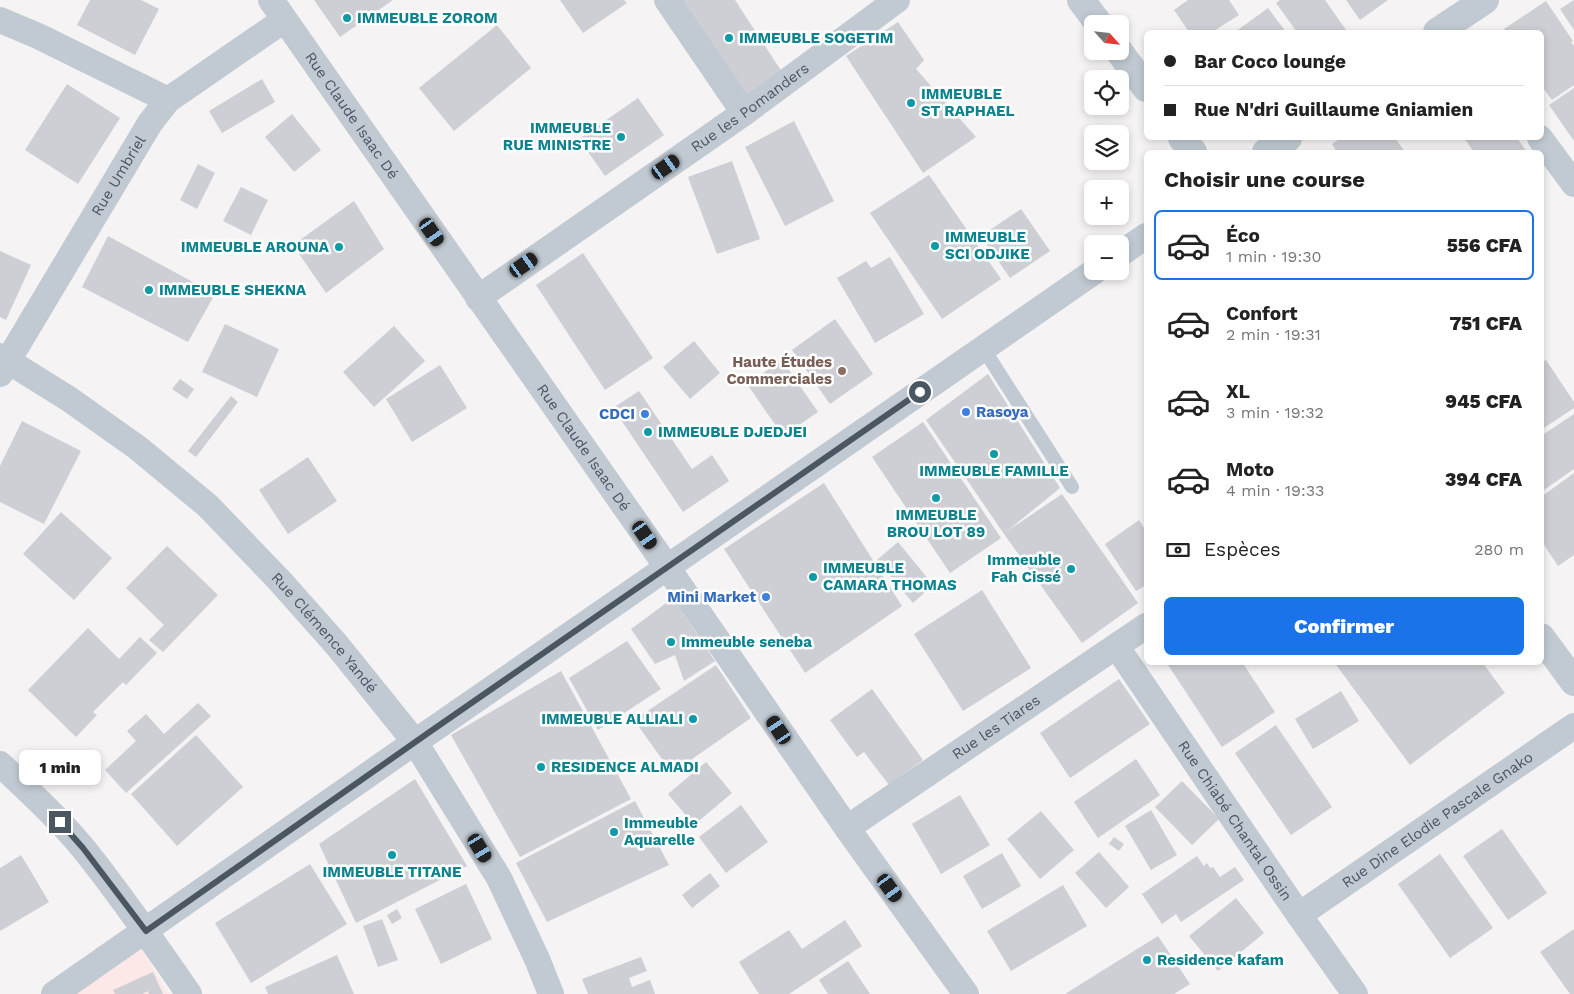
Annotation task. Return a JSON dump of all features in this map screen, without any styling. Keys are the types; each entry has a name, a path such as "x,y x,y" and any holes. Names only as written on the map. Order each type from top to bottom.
{"street":[{"path":"667,0 744,113"},
{"name":"Rue les Pomanders","path":"478,298 744,113 898,0"},
{"path":"1081,0 1092,15"},
{"path":"1452,28 1484,0"},
{"name":"Rue Umbriel","path":"3,364 150,123 168,100 278,10"},
{"name":"Rue Claude Isaac Dé","path":"278,10 847,828 966,994"},
{"path":"0,20 38,36 168,100"},
{"path":"1126,60 1144,85"},
{"path":"1184,140 1191,150"},
{"path":"1269,150 1285,140"},
{"path":"1541,140 1574,184"},
{"path":"1129,248 1144,237"},
{"path":"54,994 1084,278"},
{"name":"Rue Clémence Yandé","path":"3,364 69,399 138,448 208,506 279,580 323,630 415,742 499,878 537,959 551,994"},
{"name":"Rue les Tiares","path":"847,828 1144,627"},
{"path":"1544,640 1574,682"},
{"name":"Rue Chiabé Chantal Ossin","path":"1117,647 1354,994"},
{"name":"Rue Dine Elodie Pascale Gnako","path":"1299,915 1574,726"},
{"path":"0,764 36,797 83,848 146,931 189,994"}],"lane":[{"path":"983,348 1072,487"}],"shaded area":[{"path":"141,948 168,994 73,994"}],"building":[{"path":"90,0 141,0 159,9 135,55 77,25"},
{"name":"IMMEUBLE ZOROM","path":"314,0 393,0 340,37"},
{"path":"560,0 624,0 627,3 583,33"},
{"name":"IMMEUBLE SOGETIM","path":"675,0 735,0 784,75 742,106"},
{"path":"1188,0 1229,0 1239,15 1215,30 1188,30 1174,10"},
{"path":"1280,0 1325,0 1346,30 1296,30 1276,3"},
{"path":"1346,0 1388,0 1360,20"},
{"path":"1574,0 1574,30 1560,9"},
{"path":"1546,1 1573,41 1571,42 1574,46 1574,85 1552,100 1544,89 1544,30 1504,29"},
{"path":"1268,8 1284,30 1238,30"},
{"name":"IMMEUBLE ST RAPHAEL","path":"898,22 924,60 916,69 976,137 923,173 846,56"},
{"path":"497,25 531,68 454,131 419,88"},
{"path":"262,79 275,102 222,133 209,111"},
{"path":"67,84 120,118 78,184 25,150"},
{"path":"1574,88 1574,141 1549,105"},
{"name":"IMMEUBLE RUE MINISTRE","path":"638,98 664,135 605,176 579,139"},
{"path":"292,114 321,150 294,172 265,137"},
{"path":"794,121 834,201 785,226 745,147"},
{"path":"1338,140 1396,140 1404,150 1336,150 1332,144"},
{"path":"1465,140 1518,140 1526,150 1473,150"},
{"path":"732,161 760,239 717,254 688,177"},
{"path":"198,164 215,173 197,209 180,200"},
{"name":"IMMEUBLE SCI ODJIKE","path":"929,175 1001,279 942,319 870,213"},
{"path":"241,187 268,200 251,235 223,221"},
{"name":"IMMEUBLE AROUNA","path":"354,201 384,249 326,293 293,245"},
{"path":"1021,209 1050,251 1010,278 981,236"},
{"name":"IMMEUBLE SHEKNA","path":"108,236 215,294 188,342 82,287"},
{"path":"0,251 31,265 6,320 0,317"},
{"path":"583,253 653,358 605,390 536,285"},
{"path":"890,257 924,314 875,343 837,278 866,261 871,268"},
{"path":"835,319 873,374 830,404 792,350"},
{"path":"225,324 279,349 257,397 202,372"},
{"path":"394,326 425,361 374,407 343,372"},
{"path":"694,341 720,373 690,399 663,367"},
{"path":"782,360 818,412 783,436 747,384"},
{"path":"1546,360 1574,402 1574,408 1544,428 1544,361"},
{"path":"440,365 467,408 412,442 386,399"},
{"path":"988,374 1060,488 1006,532 1062,494 1138,603 1082,643 926,420"},
{"path":"180,379 194,389 187,399 172,389"},
{"name":"IMMEUBLE DJEDJEI","path":"639,391 692,469 712,455 729,481 683,512 613,408"},
{"path":"231,396 238,402 196,457 188,451"},
{"path":"1574,414 1574,469 1544,490 1544,434"},
{"path":"22,421 81,451 44,524 0,502 0,466"},
{"name":"IMMEUBLE BROU LOT 89","path":"923,422 1001,538 950,573 872,457"},
{"path":"308,457 337,501 288,534 259,490"},
{"path":"1574,473 1574,555 1558,566 1544,545 1544,495"},
{"name":"IMMEUBLE CAMARA THOMAS","path":"824,483 902,606 805,673 724,549"},
{"path":"61,512 112,558 74,600 23,554"},
{"path":"1139,520 1144,528 1144,586 1136,591 1105,544"},
{"path":"898,542 933,585 913,603 877,560"},
{"path":"167,546 218,595 163,652 149,640 164,625 126,588"},
{"path":"982,590 1031,668 963,711 914,634"},
{"name":"Immeuble seneba","path":"673,598 715,661 684,681 675,655 655,664 631,629"},
{"path":"88,628 119,659 140,637 157,653 126,685 123,682 93,712 97,715 76,737 28,690"},
{"path":"627,641 661,689 598,730 569,678"},
{"name":"IMMEUBLE ALLIALI","path":"716,665 751,718 672,773 634,720"},
{"path":"1168,665 1244,665 1275,712 1222,747"},
{"path":"1336,665 1484,665 1505,693 1410,765"},
{"name":"RESIDENCE ALMADI","path":"561,671 631,799 520,857 451,735"},
{"path":"1119,679 1150,724 1070,778 1040,733"},
{"path":"872,689 923,760 889,785 864,752 857,757 830,720"},
{"path":"1341,691 1359,721 1313,749 1295,719"},
{"path":"198,703 211,716 126,793 105,770 136,741 127,731 146,714 164,734"},
{"path":"1276,725 1332,807 1291,835 1235,753"},
{"path":"196,735 243,787 177,846 131,794"},
{"path":"1136,759 1160,795 1098,838 1074,802"},
{"path":"706,762 732,793 694,825 668,794"},
{"name":"IMMEUBLE TITANE","path":"415,779 467,866 356,923 319,844"},
{"path":"1182,781 1219,819 1192,845 1155,807"},
{"path":"960,795 990,845 941,874 912,824"},
{"name":"Immeuble Aquarelle","path":"635,801 669,865 547,922 516,863"},
{"path":"741,805 768,842 726,873 699,837"},
{"path":"1151,810 1177,855 1151,870 1125,826"},
{"path":"1041,811 1074,850 1040,879 1007,839"},
{"path":"1502,829 1547,893 1508,920 1463,856"},
{"path":"1114,837 1124,844 1119,851 1109,844"},
{"path":"1099,852 1129,887 1106,908 1075,873"},
{"path":"1002,853 1021,886 982,909 963,876"},
{"path":"1440,854 1493,928 1450,958 1398,884"},
{"path":"21,855 49,902 0,931 0,868"},
{"path":"1197,856 1204,866 1207,863 1210,868 1213,867 1220,877 1235,867 1244,880 1181,922 1176,914 1162,924 1142,894"},
{"path":"310,864 347,924 251,983 215,923"},
{"path":"710,873 720,886 692,908 682,895"},
{"path":"466,884 492,939 441,964 415,909"},
{"path":"1063,885 1087,926 1011,971 987,931"},
{"path":"1236,898 1264,933 1218,971 1189,936"},
{"path":"397,909 402,918 392,924 387,915"},
{"path":"382,919 398,960 378,967 363,926"},
{"path":"845,920 862,946 789,994 759,994 739,962 789,930 802,949"},
{"path":"1574,929 1574,994 1570,994 1540,952"},
{"name":"Residence kafam","path":"1158,936 1190,984 1174,994 1065,994"},
{"path":"337,955 354,994 268,994 265,987"},
{"path":"641,957 647,971 629,978 632,987 650,980 655,994 588,994 582,979"},
{"path":"848,961 870,994 828,994 819,980"},
{"path":"153,972 163,994 149,994 148,991 142,994 115,994 113,990"}],"place":[{"name":"IMMEUBLE ZOROM","path":"347,18"},
{"name":"IMMEUBLE SOGETIM","path":"729,38"},
{"name":"IMMEUBLE ST RAPHAEL","path":"911,103"},
{"name":"IMMEUBLE RUE MINISTRE","path":"621,137"},
{"name":"IMMEUBLE SCI ODJIKE","path":"935,246"},
{"name":"IMMEUBLE AROUNA","path":"339,247"},
{"name":"IMMEUBLE SHEKNA","path":"149,290"},
{"name":"Haute Études Commerciales","path":"842,371"},
{"name":"Rasoya","path":"966,412"},
{"name":"CDCI","path":"645,414"},
{"name":"IMMEUBLE DJEDJEI","path":"648,432"},
{"name":"IMMEUBLE FAMILLE","path":"994,454"},
{"name":"IMMEUBLE BROU LOT 89","path":"936,498"},
{"name":"Immeuble Fah Cissé","path":"1071,569"},
{"name":"IMMEUBLE CAMARA THOMAS","path":"813,577"},
{"name":"Mini Market","path":"766,597"},
{"name":"Immeuble seneba","path":"671,642"},
{"name":"IMMEUBLE ALLIALI","path":"693,719"},
{"name":"RESIDENCE ALMADI","path":"541,767"},
{"name":"Immeuble Aquarelle","path":"614,832"},
{"name":"IMMEUBLE TITANE","path":"392,855"},
{"name":"Residence kafam","path":"1147,960"}],"route":[{"path":"60,822 83,848 146,931 920,392"}]}
